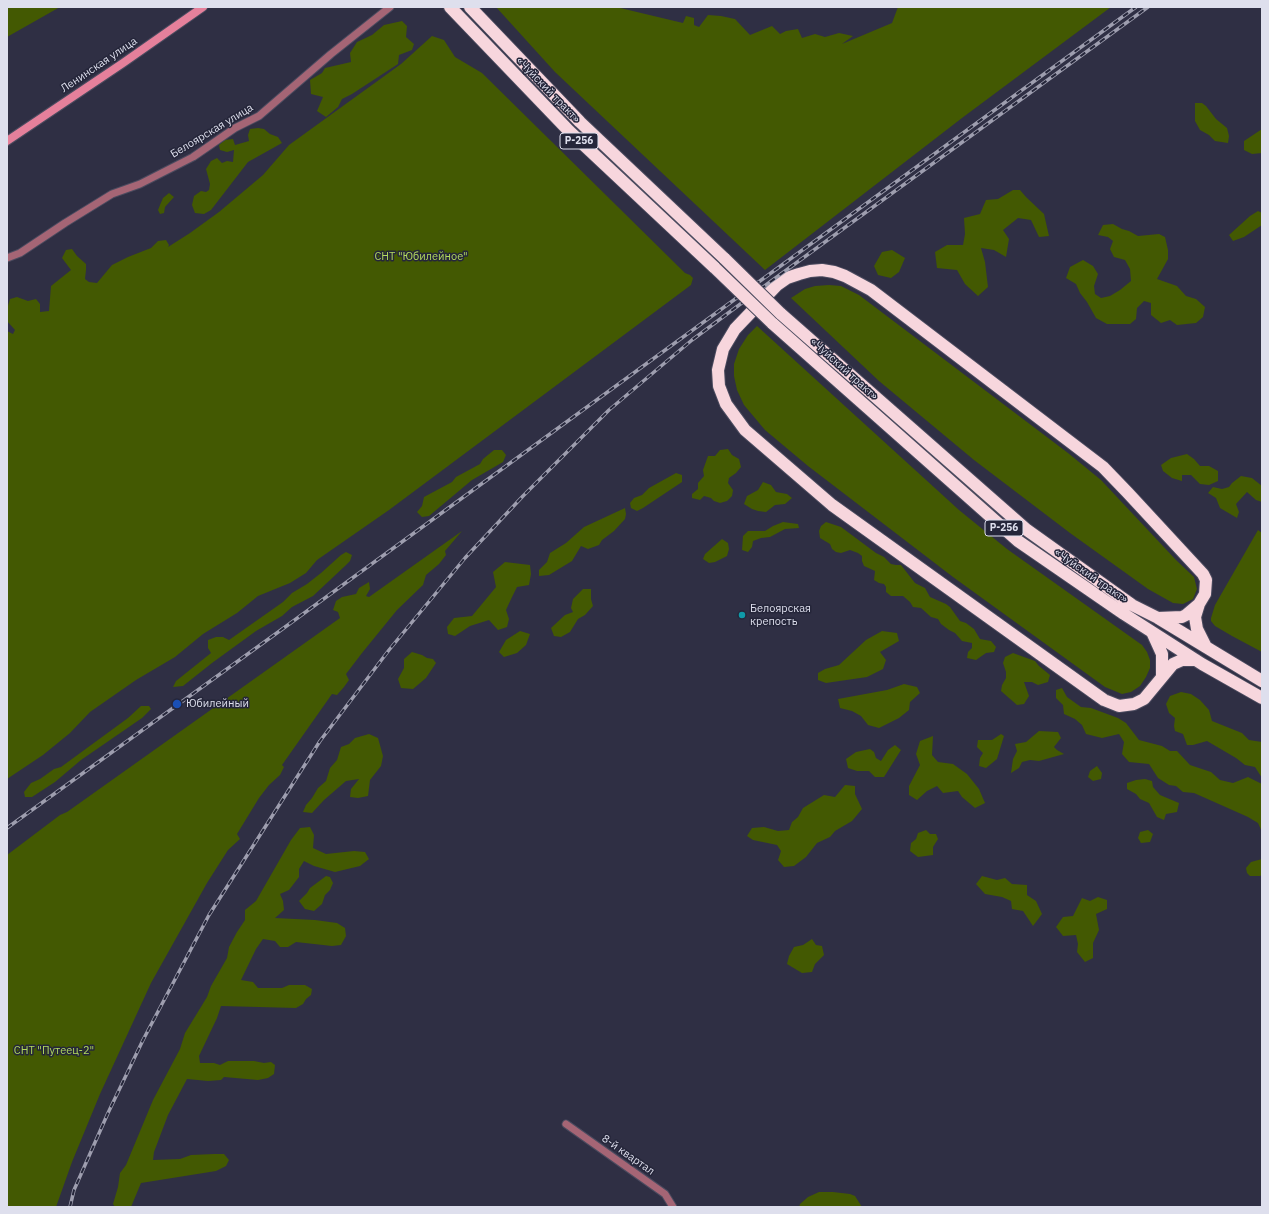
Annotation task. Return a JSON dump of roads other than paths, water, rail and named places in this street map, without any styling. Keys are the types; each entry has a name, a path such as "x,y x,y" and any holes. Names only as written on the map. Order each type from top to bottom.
{"highway":[{"name":"«Чуйский тракт»","path":"450,7 569,131 772,323 1018,541 1124,614 1196,660 1262,698"},
{"name":"«Чуйский тракт»","path":"470,7 580,122 780,313 1028,530 1132,605 1158,618 1262,681"},
{"path":"1196,660 1182,660 1176,662 1144,699 1134,704 1119,706 1104,700 832,506 745,430 726,404 719,386 718,378 721,357 727,341 735,329 777,285 787,278 799,274 822,270 834,272 845,276 871,290 1103,467 1128,493 1203,574 1206,580 1205,594 1199,604 1195,622 1206,647"},
{"path":"1158,618 1182,617 1199,604"},
{"path":"1152,632 1162,654 1162,677"}],"street":[{"name":"Ленинская улица","path":"7,141 203,7"},
{"name":"Белоярская улица","path":"7,258 20,253 112,194 140,184 193,157 235,128 259,116 331,54 390,7"},
{"name":"8-й квартал","path":"566,1124 665,1194 673,1207"}],"railway":[{"path":"7,828 1136,7"},
{"path":"70,1207 74,1190 108,1113 143,1040 209,915 320,741 389,650 465,558 523,496 609,410 692,340 1148,7"}],"place":[{"name":"Белоярская крепость","path":"742,615"},
{"name":"Юбилейный","path":"177,704"}],"park label":[{"name":"СНТ \"Юбилейное\"","path":"421,257"},
{"name":"СНТ \"Путеец-2\"","path":"54,1051"}]}
